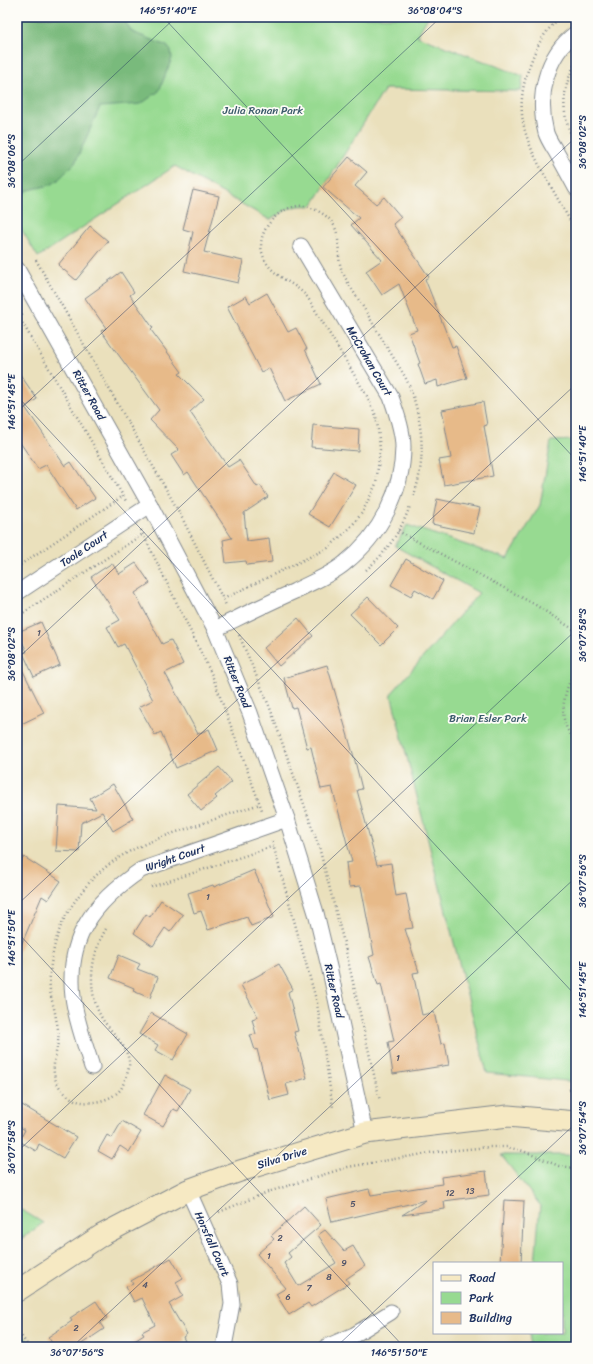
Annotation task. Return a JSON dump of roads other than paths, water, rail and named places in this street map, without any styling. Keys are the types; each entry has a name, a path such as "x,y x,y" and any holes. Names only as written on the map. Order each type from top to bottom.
{"street":[{"path":"576,33 564,43 551,61 542,95 543,114 547,135 576,188"},
{"name":"McCrohan Court","path":"215,629 320,578 345,563 365,544 382,522 394,497 401,470 403,446 399,422 391,397 301,246"},
{"name":"Ritter Road","path":"17,269 150,505 215,629 250,713 287,819 316,913 365,1133"},
{"name":"Toole Court","path":"17,594 150,505"},
{"name":"Wright Court","path":"92,1067 78,1022 73,996 72,972 74,954 89,917 104,899 123,882 141,870 287,819"},
{"name":"Silva Drive","path":"17,1291 102,1235 188,1190 240,1171 365,1133 508,1116 576,1122"},
{"name":"Horsfall Court","path":"188,1190 230,1284 232,1304 224,1347"},
{"path":"326,1347 354,1335 391,1312"}],"park label":[{"name":"Julia Ronan Park","path":"263,110"},
{"name":"Brian Esler Park","path":"488,718"}]}
